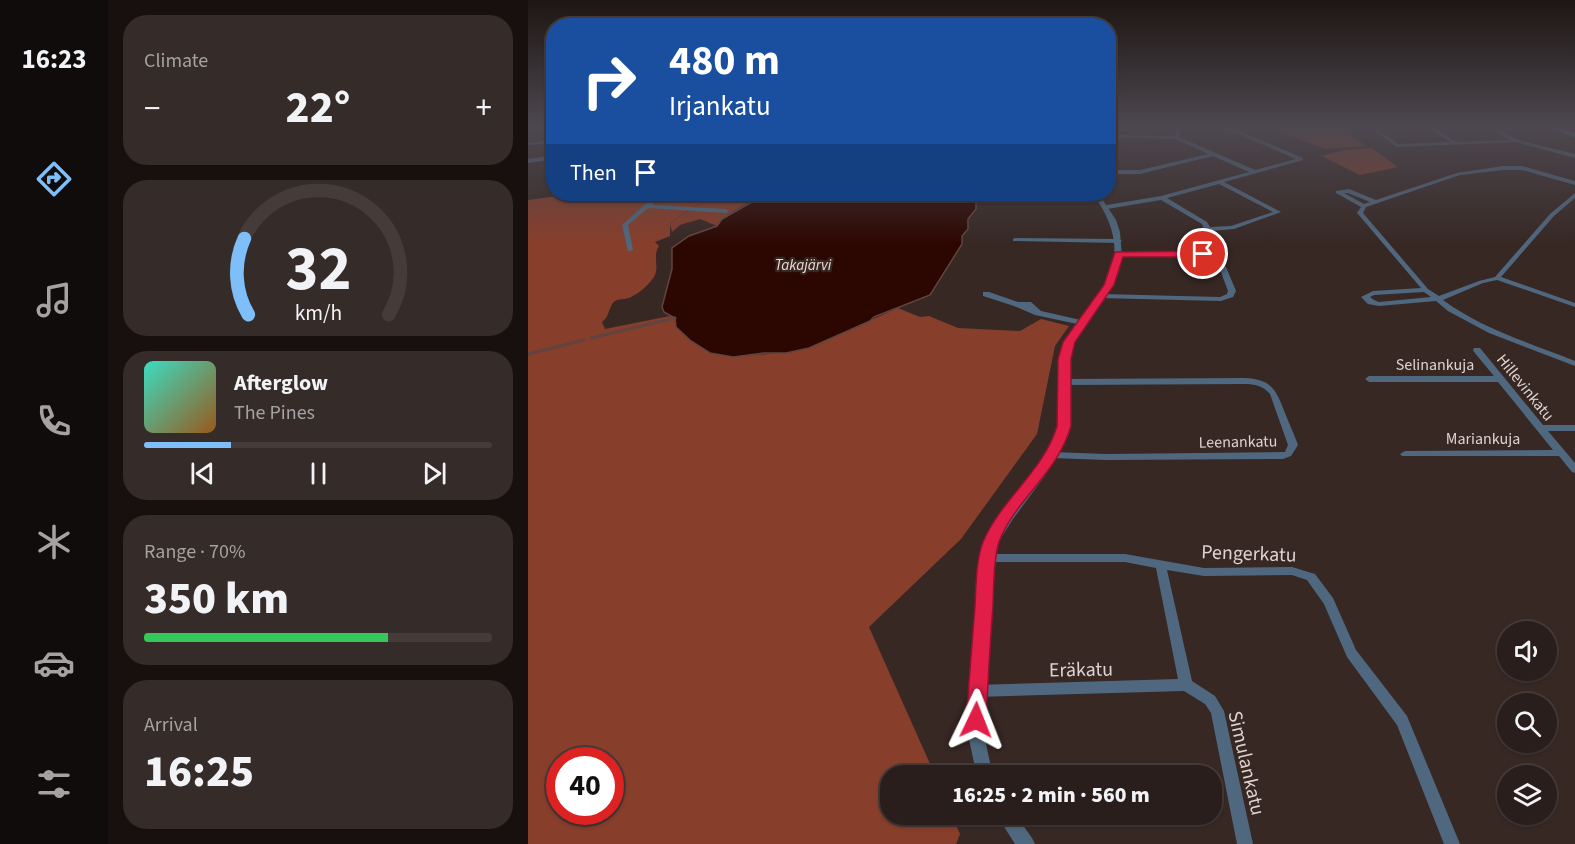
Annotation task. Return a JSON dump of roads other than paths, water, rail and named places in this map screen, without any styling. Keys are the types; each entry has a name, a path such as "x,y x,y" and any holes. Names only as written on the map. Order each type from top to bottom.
{"street":[{"path":"1116,172 1140,172 1167,165"},
{"path":"1239,165 1254,172"},
{"path":"1107,207 1162,198 1278,165"},
{"path":"1575,183 1522,168 1503,168 1460,174 1364,206 1360,213 1426,290 1438,300 1492,331 1575,364"},
{"path":"1208,229 1232,228 1278,212 1220,182"},
{"path":"1364,206 1338,192 1349,191 1376,202"},
{"path":"1497,278 1552,215 1575,195"},
{"path":"1102,297 1227,298 1232,291 1208,229 1198,217 1162,198"},
{"path":"630,250 625,225 652,201"},
{"path":"981,765 976,735 977,691 991,544 1001,524 1052,455 1064,426 1065,353 1069,342 1102,297 1115,270 1119,241 1113,219 1102,201"},
{"path":"647,206 726,211"},
{"path":"1015,240 1119,241"},
{"path":"1119,254 1217,254"},
{"path":"1426,290 1382,292 1365,297 1379,304 1438,300 1481,282 1497,278 1575,304"},
{"path":"986,294 1017,304 1028,304 1038,313 1082,323"},
{"name":"Hillevinkatu","path":"1477,350 1575,470"},
{"name":"Selinankuja","path":"1369,379 1501,379"},
{"name":"Leenankatu","path":"1052,455 1283,456 1288,454 1293,446 1274,393 1261,383 1244,381 1064,382"},
{"path":"1540,428 1575,428"},
{"name":"Mariankuja","path":"1405,453 1561,453"},
{"name":"Pengerkatu","path":"989,558 1125,558 1204,572 1306,574 1315,580 1329,601 1351,653 1402,721 1452,844"},
{"path":"1161,566 1185,685"},
{"name":"Eräkatu","path":"977,691 1185,685"},
{"name":"Simulankatu","path":"1185,685 1210,700 1217,711 1245,844"},
{"path":"1012,825 1026,844"}],"water":[{"name":"Takajärvi","path":"754,201 976,201 976,209 968,219 968,229 962,236 962,244 930,295 874,317 870,321 809,348 786,353 733,357 710,353 691,341 676,327 675,318 664,312 662,307 672,269 672,248 689,236 717,226 722,219"}],"waterway":[{"path":"591,338 675,318"},
{"path":"528,354 584,340"}]}
